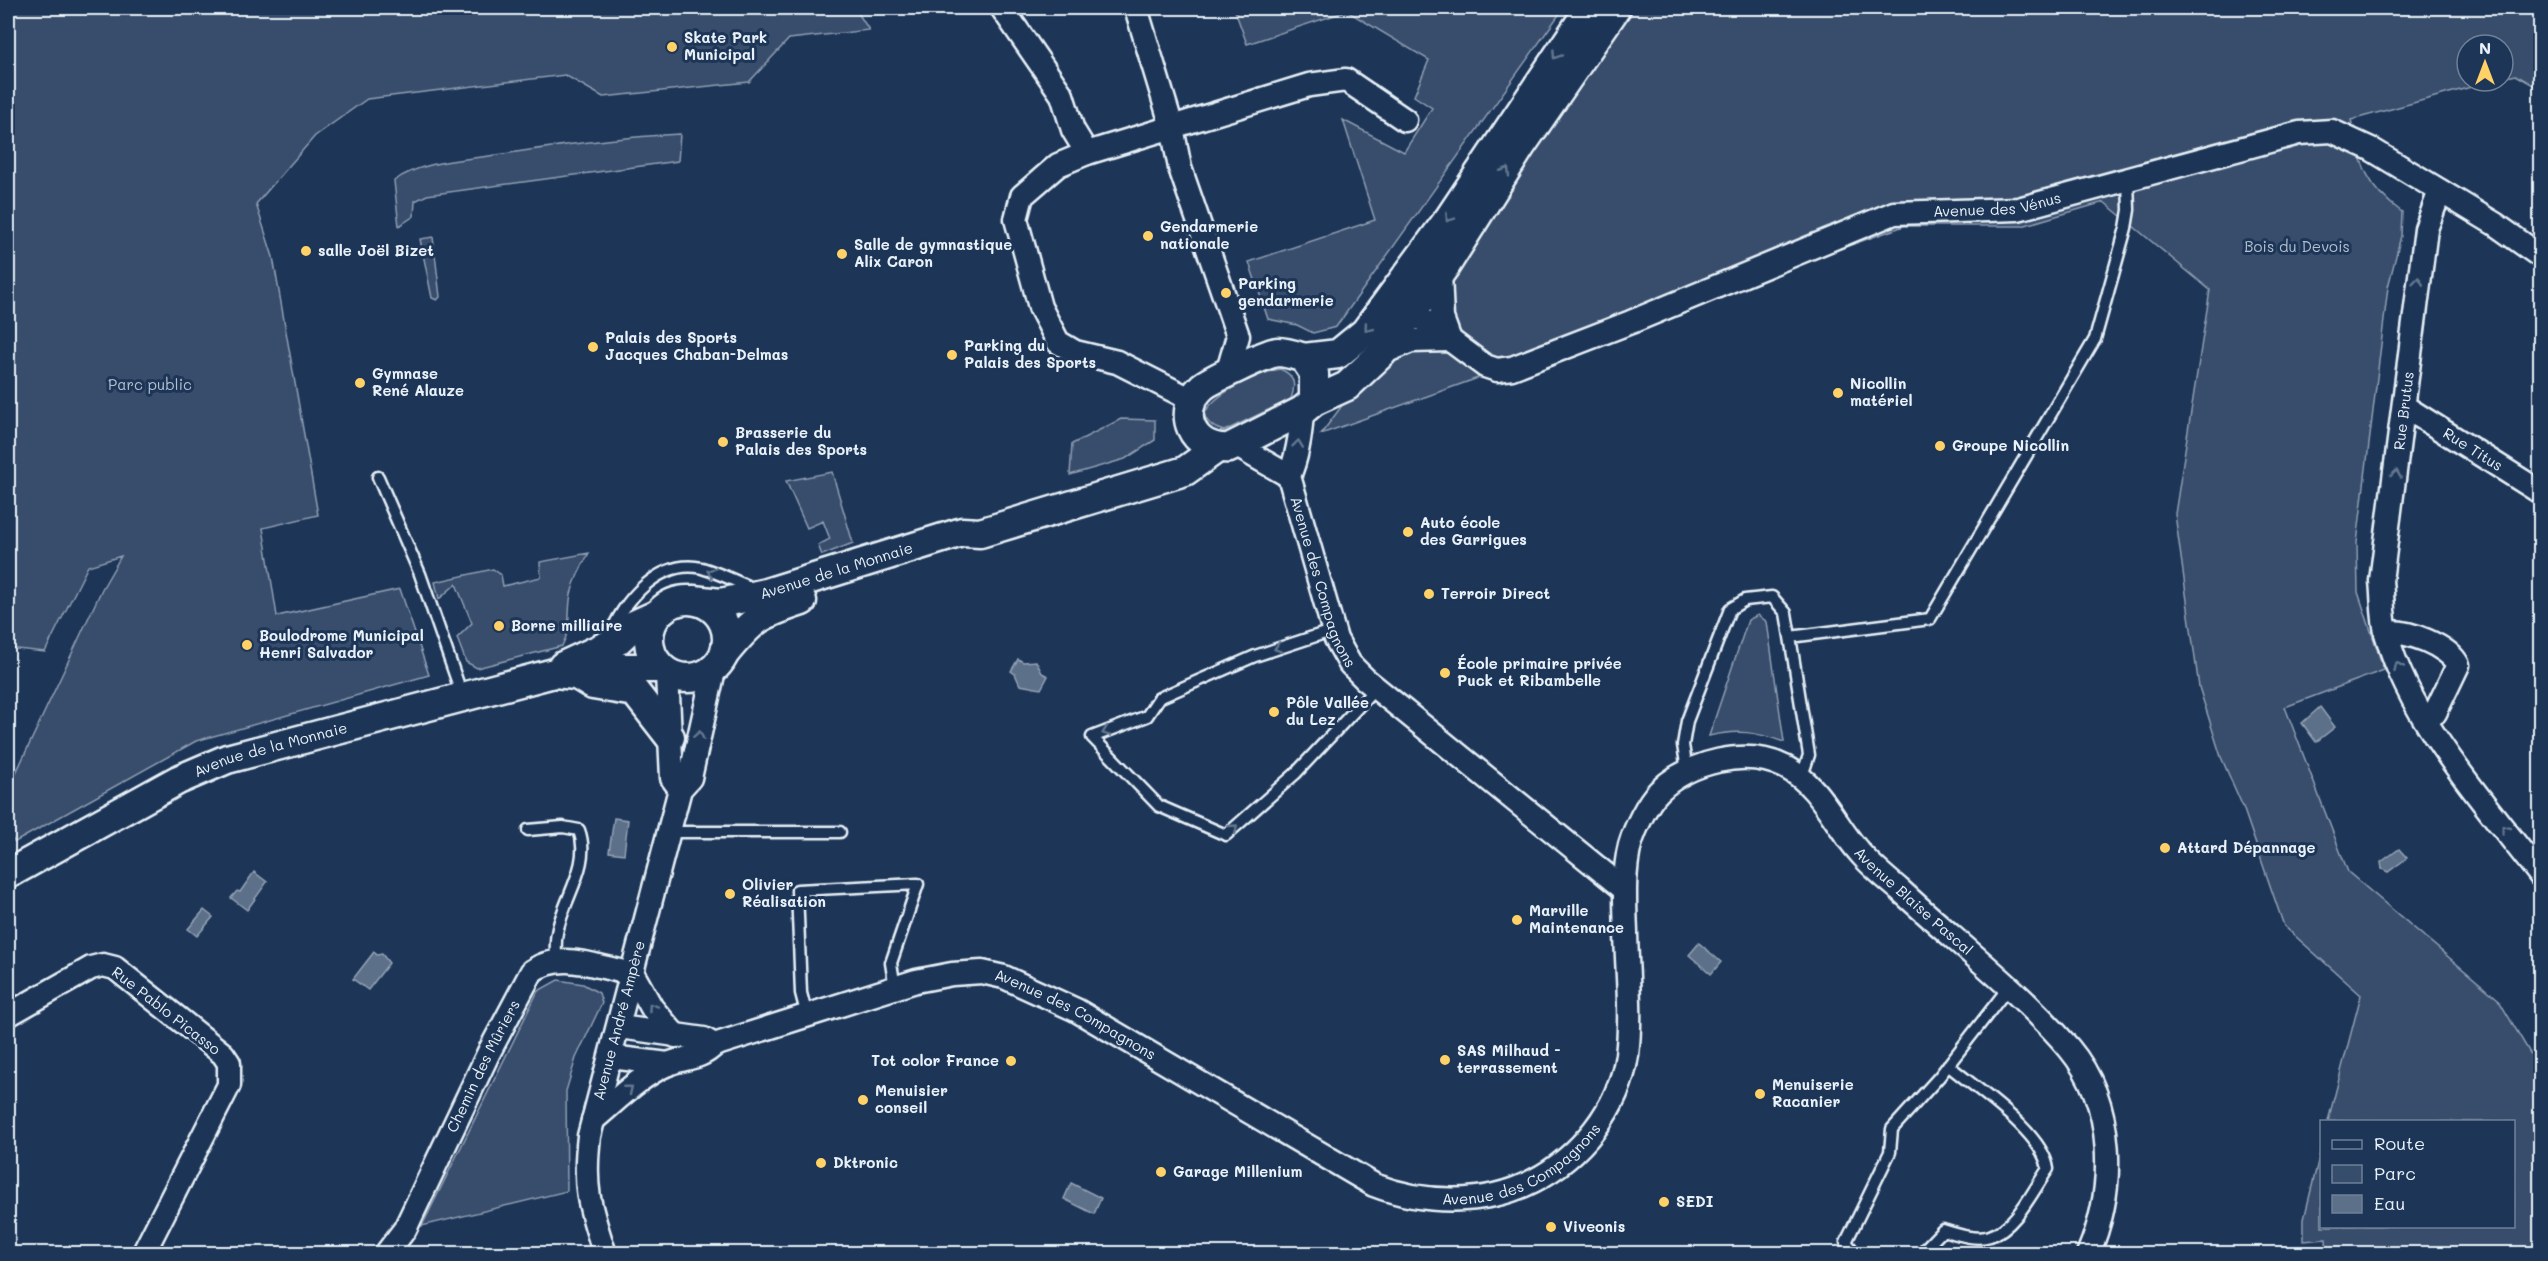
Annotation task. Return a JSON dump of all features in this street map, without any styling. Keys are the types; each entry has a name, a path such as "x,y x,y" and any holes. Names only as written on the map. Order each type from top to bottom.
{"street":[{"path":"1002,8 1062,95 1073,130 1087,153"},
{"path":"1136,8 1172,127 1180,168 1238,336 1227,374"},
{"path":"1238,336 1275,352 1304,357 1338,354 1440,273 1487,203 1608,8"},
{"path":"1402,304 1608,8"},
{"path":"1192,400 1117,362 1075,352 1058,342 1040,307 1016,219 1022,196 1058,165 1087,153 1309,85 1346,80 1405,120"},
{"name":"Avenue des Vénus","path":"1402,304 1485,366 1497,370 1512,368 1631,322 1894,213 2018,209 2299,133 2325,131 2332,131 2371,149 2495,224 2541,256"},
{"name":"Rue Brutus","path":"2440,191 2426,229 2381,581 2386,633 2406,683 2426,718 2467,780 2541,875"},
{"path":"1382,353 1411,341 1450,340 1442,318 1440,273"},
{"name":"Avenue de la Monnaie","path":"693,600 721,603 766,593 962,532 980,533 1190,468 1347,386 1382,353 1402,304"},
{"path":"1227,448 1203,444 1193,433 1190,422 1192,400 1203,386 1275,352"},
{"path":"1304,357 1314,373 1308,406"},
{"name":"Avenue des Compagnons","path":"594,1120 635,1084 668,1064 705,1055 714,1045 895,988 952,974 982,972 1004,977 1076,1010 1374,1185 1395,1193 1434,1199 1490,1196 1522,1187 1566,1160 1588,1139 1616,1093 1627,1057 1629,1016 1624,889 1376,688 1350,664 1334,630 1289,476 1297,458 1296,444 1308,406"},
{"name":"Rue Titus","path":"2405,407 2541,492"},
{"path":"1159,478 1178,457 1193,433"},
{"name":"Avenue des Compagnons","path":"1227,448 1289,476"},
{"name":"Avenue de la Monnaie","path":"719,661 750,622 769,611 973,545 980,533"},
{"path":"679,600 693,600 714,610 722,619 728,641 719,661 691,679 664,671 652,658 648,636 656,615 666,606 679,600"},
{"name":"Avenue de la Monnaie","path":"565,674 570,660 605,647 634,626 656,615"},
{"path":"2386,633 2403,631 2419,636 2451,656 2458,665 2435,713 2426,718"},
{"name":"Avenue André Ampère","path":"605,1254 588,1201 585,1166 594,1120 681,789 690,778 719,661"},
{"name":"Avenue de la Monnaie","path":"8,874 206,767 463,697 565,674 611,668 664,671"},
{"path":"664,671 672,778 681,789"},
{"path":"565,674 593,685 635,692 670,737"},
{"name":"Avenue Blaise Pascal","path":"1624,889 1630,844 1645,812 1657,793 1687,770 1734,758 1757,759 1781,765 1802,776 1817,792 1859,853 2052,1028 2078,1059 2091,1084 2102,1116 2107,1146 2102,1220 2088,1254"},
{"path":"556,961 572,961 633,974 652,1008 676,1036"},
{"name":"Chemin des Mûriers","path":"386,1254 405,1229 489,1052 532,971 556,961"},
{"name":"Rue Pablo Picasso","path":"8,1014 91,968 104,965 115,968 223,1054 230,1063 229,1085 144,1254"},
{"path":"620,1027 704,1039 714,1045"},
{"name":"Avenue des Compagnons","path":"611,1057 668,1064"}],"lane":[{"path":"1790,638 1930,619 2095,339 2126,228 2129,210 2128,180"},
{"path":"378,477 420,574 463,697"},
{"path":"605,647 621,610 650,580 677,569 700,568 766,593"},
{"path":"1687,770 1683,745 1687,721 1730,609 1744,600 1772,597 1786,613 1809,755 1802,776"},
{"path":"1334,630 1254,656 1159,698 1147,716 1092,737 1159,806 1226,835 1295,774 1376,688"},
{"path":"528,830 563,827 579,830 585,845 557,932 556,961"},
{"path":"670,832 840,832"},
{"path":"807,1016 801,993 797,890 918,884 891,963 895,988"},
{"path":"1856,1254 1846,1242 1890,1152 1892,1129 1948,1065 2008,987"},
{"path":"1920,1254 1943,1230 1961,1235 1989,1237 2008,1225 2048,1169 2046,1157 2018,1124 1948,1065"}],"green space":[{"name":"Parc public","path":"8,8 855,8 869,30 789,39 749,82 603,97 565,75 367,99 315,136 256,204 273,257 318,515 263,528 277,616 400,589 429,675 196,741 15,842 8,835 8,790 102,589 121,556 88,566 45,652 8,648"},
{"path":"1234,8 1563,9 1336,327 1313,333 1297,325 1268,319 1249,262 1375,220 1343,120 1404,152 1432,108 1414,96 1429,60 1347,11 1247,44"},
{"name":"Bois du Devois","path":"1635,8 2540,8 2540,89 2515,75 2515,33 2455,33 2455,91 2351,120 2366,172 2379,192 2402,212 2401,236 2388,287 2357,543 2358,592 2384,670 2285,707 2348,872 2498,999 2540,1070 2540,1253 2327,1253 2326,1239 2304,1241 2304,1219 2320,1153 2320,1228 2515,1228 2515,1120 2328,1120 2361,995 2284,926 2243,807 2221,757 2199,687 2175,514 2210,290 2104,202 2022,226 1904,226 1321,434"},
{"path":"680,134 678,161 427,195 415,201 414,216 399,226 394,181 416,169 443,162 565,145"},
{"path":"433,237 440,297 437,300 432,298 420,239"},
{"path":"1280,369 1289,374 1293,381 1294,389 1291,399 1224,431 1215,427 1204,415 1209,407 1226,392 1248,380"},
{"path":"1121,419 1155,420 1155,440 1125,459 1070,475 1072,444"},
{"path":"832,472 853,543 822,555 818,545 830,539 823,521 807,528 786,481"},
{"path":"589,553 578,573 573,589 567,633 562,646 477,668 466,662 457,638 472,623 456,584 439,599 435,582 493,569 501,575 503,586 541,577 540,562"},
{"path":"1758,615 1767,622 1784,742 1747,733 1709,736 1748,620"},
{"path":"558,980 583,984 599,993 602,1003 576,1058 566,1091 567,1191 422,1226 538,991"}],"water":[{"path":"1018,659 1023,662 1036,661 1042,673 1048,676 1041,689 1020,685 1011,671"},
{"path":"2320,707 2335,727 2316,742 2302,723"},
{"path":"614,818 628,820 624,854 609,852"},
{"path":"2399,849 2407,858 2388,872 2382,869 2381,862"},
{"path":"254,872 267,882 247,910 231,898 237,891 240,892"},
{"path":"204,910 213,917 197,936 188,929"},
{"path":"1699,943 1721,962 1711,974 1689,955"},
{"path":"374,952 377,955 382,954 389,963 368,990 353,979"},
{"path":"1071,1183 1101,1198 1094,1214 1064,1199"}],"place":[{"name":"Skate Park Municipal","path":"672,47"},
{"name":"Gendarmerie nationale","path":"1148,236"},
{"name":"salle Joël Bizet","path":"306,251"},
{"name":"Salle de gymnastique Alix Caron","path":"842,254"},
{"name":"Parking gendarmerie","path":"1226,293"},
{"name":"Palais des Sports Jacques Chaban-Delmas","path":"593,347"},
{"name":"Parking du Palais des Sports","path":"952,355"},
{"name":"Gymnase René Alauze","path":"360,383"},
{"name":"Nicollin matériel","path":"1838,393"},
{"name":"Brasserie du Palais des Sports","path":"723,442"},
{"name":"Groupe Nicollin","path":"1940,446"},
{"name":"Auto école des Garrigues","path":"1408,532"},
{"name":"Terroir Direct","path":"1429,594"},
{"name":"Borne milliaire","path":"499,626"},
{"name":"Boulodrome Municipal Henri Salvador","path":"247,645"},
{"name":"École primaire privée Puck et Ribambelle","path":"1445,673"},
{"name":"Pôle Vallée du Lez","path":"1274,712"},
{"name":"Attard Dépannage","path":"2165,848"},
{"name":"Olivier Réalisation","path":"730,894"},
{"name":"Marville Maintenance","path":"1517,920"},
{"name":"SAS Milhaud - terrassement","path":"1445,1060"},
{"name":"Tot color France","path":"1011,1061"},
{"name":"Menuiserie Racanier","path":"1760,1094"},
{"name":"Menuisier conseil","path":"863,1100"},
{"name":"Dktronic","path":"821,1163"},
{"name":"Garage Millenium","path":"1161,1172"},
{"name":"SEDI","path":"1664,1202"},
{"name":"Viveonis","path":"1551,1227"}]}
